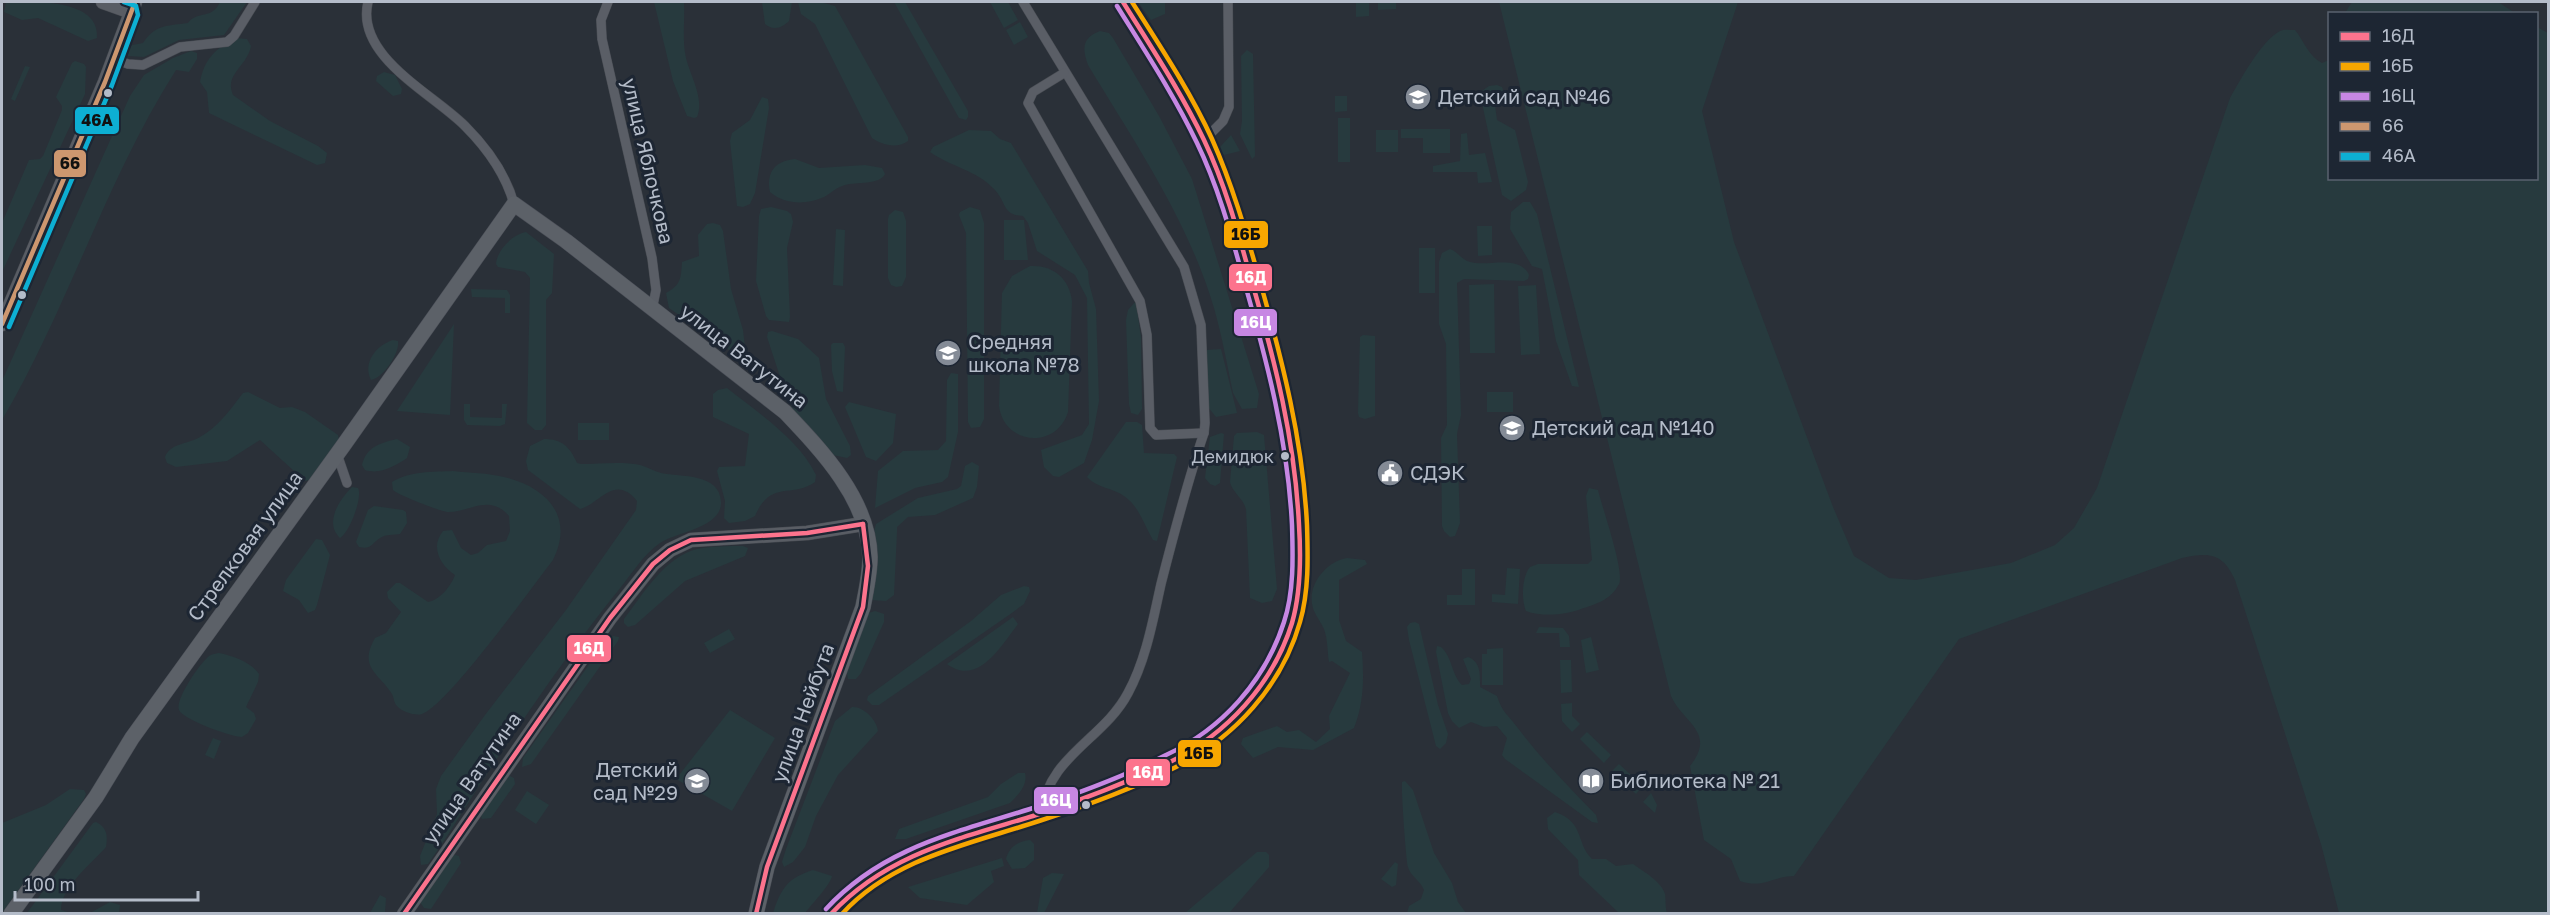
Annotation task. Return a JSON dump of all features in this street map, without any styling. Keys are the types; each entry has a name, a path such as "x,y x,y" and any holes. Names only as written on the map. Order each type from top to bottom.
{"main road":[{"path":"831,914 843,898 866,880 903,860 1111,788 1173,761 1216,732 1247,703 1273,669 1292,624 1298,597 1298,496 1288,420 1275,360 1223,189 1204,140 1124,2"},
{"name":"улица Ватутина","path":"514,204 566,241 785,412 814,442 845,484 863,524"},
{"name":"Стрелковая улица","path":"11,914 96,797 132,738 514,204"},
{"name":"улица Нейбута","path":"756,914 767,867 863,607 870,556 863,524"}],"street":[{"path":"2,324 114,59 133,7 104,2"},
{"path":"114,59 137,66 180,47 226,42 234,36 255,2"},
{"path":"368,2 365,19 371,38 415,87 466,127 505,179 514,204"},
{"name":"улица Яблочкова","path":"608,2 601,20 602,39 652,258 656,290 652,310"},
{"path":"1023,2 1064,73 1184,267 1201,325 1204,434 1183,496 1134,683 1119,709 1052,777 1044,795 1042,813"},
{"path":"1204,140 1223,121 1229,107 1228,2"},
{"path":"1064,73 1034,92 1028,103 1140,301 1145,314 1150,428 1156,435 1204,434"},
{"path":"337,454 348,483"},
{"name":"улица Ватутина","path":"404,914 603,628 653,564 670,550 691,540 807,534 863,524"}],"green space":[{"path":"6,2 50,3 78,10 89,16 95,26 97,38 88,41 38,18 22,20 4,12"},
{"path":"220,2 247,2 224,35 179,40 144,57 128,56 127,53 132,45 143,43 157,29 188,23 196,17 213,11"},
{"path":"654,2 684,2 685,51 698,95 697,117 687,116 673,81"},
{"path":"762,2 792,2 789,21 777,28 765,24"},
{"path":"798,2 820,2 835,6 908,137 908,141 899,145 890,145 872,138 815,24 801,14"},
{"path":"894,2 905,2 968,111 966,120 959,118"},
{"path":"990,2 1008,2 1018,20 1004,28"},
{"path":"1138,2 1165,2 1165,14 1151,20"},
{"path":"1356,2 1369,2 1369,16 1356,17"},
{"path":"1378,2 1396,2 1396,9 1378,10"},
{"path":"1499,2 1738,2 1702,111 1734,242 1833,507 1854,556 1889,578 1916,580 2011,563 2055,545 2074,528 2097,488 2230,98 2252,61 2273,36 2282,30 2295,30 2317,60 2322,63 2328,60 2328,180 2538,180 2538,28 2548,33 2548,913 2339,913 2321,844 2235,580 2225,564 2207,555 2182,558 1959,639 1794,876 1755,884 1740,881 1731,859 1704,840 1690,766 1700,745 1699,736 1671,696"},
{"path":"2352,2 2498,2 2513,12 2346,12"},
{"path":"1020,22 1028,37 1014,45 1006,30"},
{"path":"1100,31 1109,33 1113,38 1159,116 1192,179 1259,394 1257,408 1242,409 1233,393 1214,308 1190,244 1142,153 1088,65 1085,44 1090,37"},
{"path":"236,38 247,39 251,46 231,81 233,95 270,121 318,146 327,153 325,163 317,165 209,113 207,92 200,82 204,67 212,55"},
{"path":"1247,50 1253,54 1255,156 1252,159 1240,134 1242,121 1241,56"},
{"path":"191,51 197,53 197,59 189,72 176,70 151,112 47,334 2,420 2,381 130,96 144,75 173,58"},
{"path":"75,61 86,67 85,94 2,272 2,223 29,160 40,159 43,156 62,110 56,97"},
{"path":"25,66 30,67 15,101 11,99"},
{"path":"384,72 395,75 402,89 401,94 393,96 376,81 377,76"},
{"path":"1489,86 1502,87 1504,93 1495,105 1497,120 1515,130 1528,182 1526,190 1511,201 1502,195 1483,108 1482,91"},
{"path":"1335,96 1347,96 1347,111 1335,112"},
{"path":"762,97 768,99 769,108 755,193 750,204 743,207 737,206 730,141 732,133 750,120"},
{"path":"1338,118 1350,118 1350,162 1338,162"},
{"path":"1401,129 1450,129 1450,153 1423,153 1423,138 1401,138"},
{"path":"969,130 991,131 1000,139 1011,143 1088,271 1096,309 1099,401 1092,440 1084,463 1059,477 1053,476 1044,467 1041,450 1082,435 1089,424 1087,298 1075,275 1037,251 1028,223 1023,216 1008,211 999,195 988,183 930,152 933,147"},
{"path":"1376,130 1398,130 1398,152 1376,152"},
{"path":"1467,133 1469,155 1485,153 1492,182 1478,183 1477,172 1433,172 1433,166 1460,161 1461,134"},
{"path":"1231,135 1240,151 1224,155 1220,147"},
{"path":"795,159 819,168 865,165 882,168 885,174 873,182 842,186 817,200 789,201 770,192 769,179 777,165"},
{"path":"1523,202 1530,202 1537,214 1579,387 1572,386 1556,341 1542,269 1532,266 1510,229 1511,212"},
{"path":"771,207 787,211 791,214 793,222 787,248 789,322 769,320 756,281 759,216 761,209"},
{"path":"970,207 980,210 984,223 984,419 980,427 971,428 968,422 966,233 959,215 960,212"},
{"path":"895,210 903,212 906,221 906,277 902,286 896,287 891,285 888,278 888,219"},
{"path":"1004,220 1024,220 1028,260 1004,260"},
{"path":"707,224 720,225 723,231 731,289 743,330 745,347 741,351 729,350 669,308 666,293 679,281 682,262 699,256 698,235"},
{"path":"1477,226 1492,226 1492,255 1478,256"},
{"path":"836,229 845,230 843,286 833,285"},
{"path":"526,232 554,254 552,293 546,300 546,425 542,430 535,430 527,423 530,278 525,272 498,267 496,264 499,253 506,244"},
{"path":"1419,248 1435,248 1435,293 1419,293"},
{"path":"1450,249 1470,262 1511,263 1525,269 1529,275 1524,281 1464,279 1457,283 1461,415 1457,434 1460,523 1455,536 1450,537 1442,526 1441,438 1447,425 1446,344 1439,324 1439,262 1442,253"},
{"path":"1030,266 1046,268 1058,275 1067,286 1072,301 1068,412 1062,424 1053,433 1031,438 1010,429 1003,419 999,406 1002,293 1012,276"},
{"path":"1494,284 1495,353 1470,353 1469,285"},
{"path":"1536,285 1540,354 1521,355 1518,286"},
{"path":"471,289 507,290 510,295 510,313 505,313 505,298 472,297"},
{"path":"1136,301 1141,338 1142,409 1138,415 1131,413 1129,404 1126,320 1128,310"},
{"path":"454,324 450,415 397,411"},
{"path":"772,331 798,339 819,358 826,399 850,446 851,455 847,458 833,455 795,413 786,395 767,337 768,332"},
{"path":"1375,336 1375,416 1365,419 1359,417 1358,413 1360,337"},
{"path":"398,341 394,358 381,375 371,380 368,367 373,355 387,342"},
{"path":"843,343 845,347 843,392 837,391 832,371 831,345"},
{"path":"1221,349 1237,413 1216,417 1208,407 1206,350"},
{"path":"951,373 958,374 958,432 948,477 942,482 915,488 875,508 878,471 903,451 938,450 946,441 947,380"},
{"path":"727,388 789,438 809,462 816,475 815,482 806,487 782,491 768,497 755,516 745,521 729,523 724,518 725,501 717,471 719,467 745,466 749,434 713,417 713,394"},
{"path":"248,392 280,408 292,407 305,412 338,435 339,440 309,480 305,481 260,440 227,461 176,467 167,463 165,457 167,452 207,433 224,417 243,393"},
{"path":"1487,392 1513,392 1513,412 1487,412"},
{"path":"849,402 896,414 893,443 876,461 866,457 845,407"},
{"path":"464,404 470,404 470,417 502,418 502,404 507,404 505,424 500,426 467,425 464,420"},
{"path":"1126,422 1137,422 1142,425 1144,453 1174,454 1177,457 1157,541 1153,540 1129,500 1120,493 1095,483 1087,477"},
{"path":"578,423 609,423 609,440 578,440"},
{"path":"1257,432 1264,435 1277,589 1272,601 1262,603 1250,598 1246,509 1230,482 1234,436 1237,433"},
{"path":"1224,434 1220,483 1215,486 1205,478 1210,437"},
{"path":"397,439 410,447 407,458 382,471 365,470 362,465 370,450"},
{"path":"544,439 561,442 571,452 577,463 633,464 661,473 689,476 707,481 719,493 721,502 719,511 714,518 697,528 660,543 644,558 542,692 428,864 421,865 420,856 437,814 436,789 441,776 566,610 636,510 637,501 629,493 621,490 607,493 580,509 528,470 526,461 530,446"},
{"path":"972,462 979,466 977,487 973,498 935,515 908,517 897,527 894,595 886,601 871,600 876,524 918,498 957,489 961,486 965,466"},
{"path":"453,471 498,476 519,482 544,496 558,517 561,530 559,544 553,560 469,669 434,706 422,714 412,714 397,706 392,694 369,663 370,648 375,638 386,633 401,612 388,598 387,592 396,583 400,583 428,602 444,592 455,575 438,555 437,543 443,531 452,530 461,548 471,555 478,553 487,545 506,541 510,531 509,516 502,509 494,506 480,505 448,512 420,503 393,490 392,482 399,478 421,473"},
{"path":"352,487 358,488 359,499 354,515 344,535 340,538 335,532 333,519 342,498"},
{"path":"1589,488 1598,490 1616,553 1619,584 1603,601 1575,611 1546,615 1526,611 1523,588 1525,576 1530,567 1538,564 1588,564 1592,560 1586,496"},
{"path":"374,506 403,510 406,512 407,523 400,534 382,537 369,547 359,547 356,542 368,510"},
{"path":"316,539 322,540 330,555 317,605 315,610 308,613 299,600 283,591 286,580"},
{"path":"743,546 748,548 745,556 685,581 635,625 628,627 624,623 624,619 647,588 665,568 685,553 697,549"},
{"path":"1347,558 1365,560 1367,564 1339,580 1339,620 1346,641 1362,652 1360,709 1354,728 1313,750 1278,747 1253,758 1241,744 1243,738 1277,726 1287,732 1299,730 1316,742 1330,729 1329,716 1350,673 1332,661 1329,662 1325,633 1314,611 1312,599 1315,583 1320,576 1332,564"},
{"path":"1507,568 1520,569 1518,604 1492,602 1492,594 1505,595"},
{"path":"1462,569 1475,569 1475,605 1447,605 1447,595 1462,595"},
{"path":"1024,586 1029,587 1030,591 1024,604 1009,615 879,705 872,705 867,700 868,696 971,621 1001,595"},
{"path":"875,611 884,614 884,622 861,673 856,679 848,679 847,673 865,620 869,613"},
{"path":"1013,617 1018,624 988,661 969,671 958,670 947,664"},
{"path":"1410,623 1419,624 1438,705 1448,734 1446,743 1440,749 1436,746 1409,640 1407,627"},
{"path":"1539,627 1563,628 1569,636 1570,647 1560,647 1559,633 1536,633"},
{"path":"729,629 735,639 710,653 704,643"},
{"path":"613,636 619,637 618,641 531,764 522,767 523,758 605,642"},
{"path":"1591,637 1599,670 1586,673 1581,640"},
{"path":"1437,646 1445,651 1462,685 1469,684 1471,679 1463,659 1468,657 1478,665 1480,687 1497,696 1506,713 1545,761 1596,815 1598,823 1592,822 1505,759 1502,755 1507,738 1497,726 1484,727 1471,722 1459,728 1452,721 1448,713 1436,652"},
{"path":"1503,648 1503,685 1482,685 1482,654 1487,654 1487,649"},
{"path":"219,653 247,663 259,674 258,682 246,707 254,713 256,719 248,733 242,737 208,727 182,714 179,710 180,699 193,675 208,657"},
{"path":"1560,660 1571,660 1572,692 1561,693"},
{"path":"1572,703 1572,716 1580,724 1572,732 1562,721 1561,704"},
{"path":"852,707 869,714 878,731 838,775 816,816 805,847 793,862 784,867 782,862 786,849 835,721"},
{"path":"730,710 775,738 732,811 676,779"},
{"path":"1587,732 1611,755 1604,763 1580,739"},
{"path":"213,738 221,741 214,759 205,755"},
{"path":"1619,764 1643,786 1636,794 1612,771"},
{"path":"1018,773 1025,773 1024,786 1010,803 906,839 895,839 899,829 988,797 1001,784"},
{"path":"508,775 514,778 515,784 491,818 482,819 480,813"},
{"path":"1405,781 1413,790 1434,853 1452,883 1458,902 1466,913 1407,913 1409,906 1421,899 1424,890 1408,867 1402,787 1402,782"},
{"path":"70,789 84,790 86,794 84,799 2,913 2,823 46,805"},
{"path":"527,791 549,805 536,824 515,810"},
{"path":"1651,793 1657,805 1655,813 1643,802"},
{"path":"1555,812 1565,816 1576,827 1592,859 1606,859 1616,866 1633,864 1656,881 1665,894 1667,913 1619,913 1579,875 1578,860 1548,829 1547,818"},
{"path":"96,822 106,832 106,847 66,893 61,910 71,913 27,913 93,823"},
{"path":"1030,840 1034,844 1034,860 1025,868 1012,869 1006,859 1009,851 1018,843"},
{"path":"1257,852 1266,852 1269,855 1269,867 1229,913 1185,913"},
{"path":"451,856 459,856 461,863 431,909 424,908 420,902"},
{"path":"1002,858 1004,866 991,871 994,882 967,905 920,898 908,887"},
{"path":"1395,862 1398,864 1396,885 1392,887 1381,879"},
{"path":"813,870 832,876 825,889 805,913 773,913 786,885"},
{"path":"1052,873 1064,874 1044,913 1037,913 1043,878"},
{"path":"380,895 386,898 385,913 370,913"},
{"path":"110,902 120,905 119,913 90,913"}],"transit line":[{"name":"46А","path":"9,327 112,85 138,15 136,6 124,2"},
{"name":"66","path":"2,324 105,82 135,2"},
{"name":"16Д","path":"831,914 876,877 925,851 1085,798 1153,770 1191,750 1229,722 1245,705 1273,667 1292,623 1300,574 1297,494 1276,370 1260,309 1230,208 1212,157 1176,87 1123,2"},
{"name":"16Б","path":"842,914 862,895 909,866 960,846 1109,797 1197,755 1217,741 1253,708 1281,668 1300,622 1305,598 1308,549 1305,494 1290,400 1268,308 1238,208 1212,139 1184,86 1132,2"},
{"name":"16Ц","path":"826,909 848,888 871,871 920,845 1099,785 1150,763 1186,744 1205,732 1239,701 1265,664 1284,622 1290,599 1292,574 1290,494 1275,402 1253,311 1224,210 1205,159 1169,90 1117,6"},
{"name":"16Д","path":"404,914 610,618 653,564 670,550 691,540 807,533 863,524"},
{"name":"16Д","path":"756,914 767,867 863,607 868,566 863,524"}],"place":[{"name":"Детский сад №46","path":"1418,97"},
{"name":"Средняя школа №78","path":"948,353"},
{"name":"Детский сад №140","path":"1512,428"},
{"name":"Демидюк","path":"1285,456"},
{"name":"СДЭК","path":"1390,473"},
{"name":"Детский сад №29","path":"697,781"},
{"name":"Библиотека № 21","path":"1591,781"}]}
